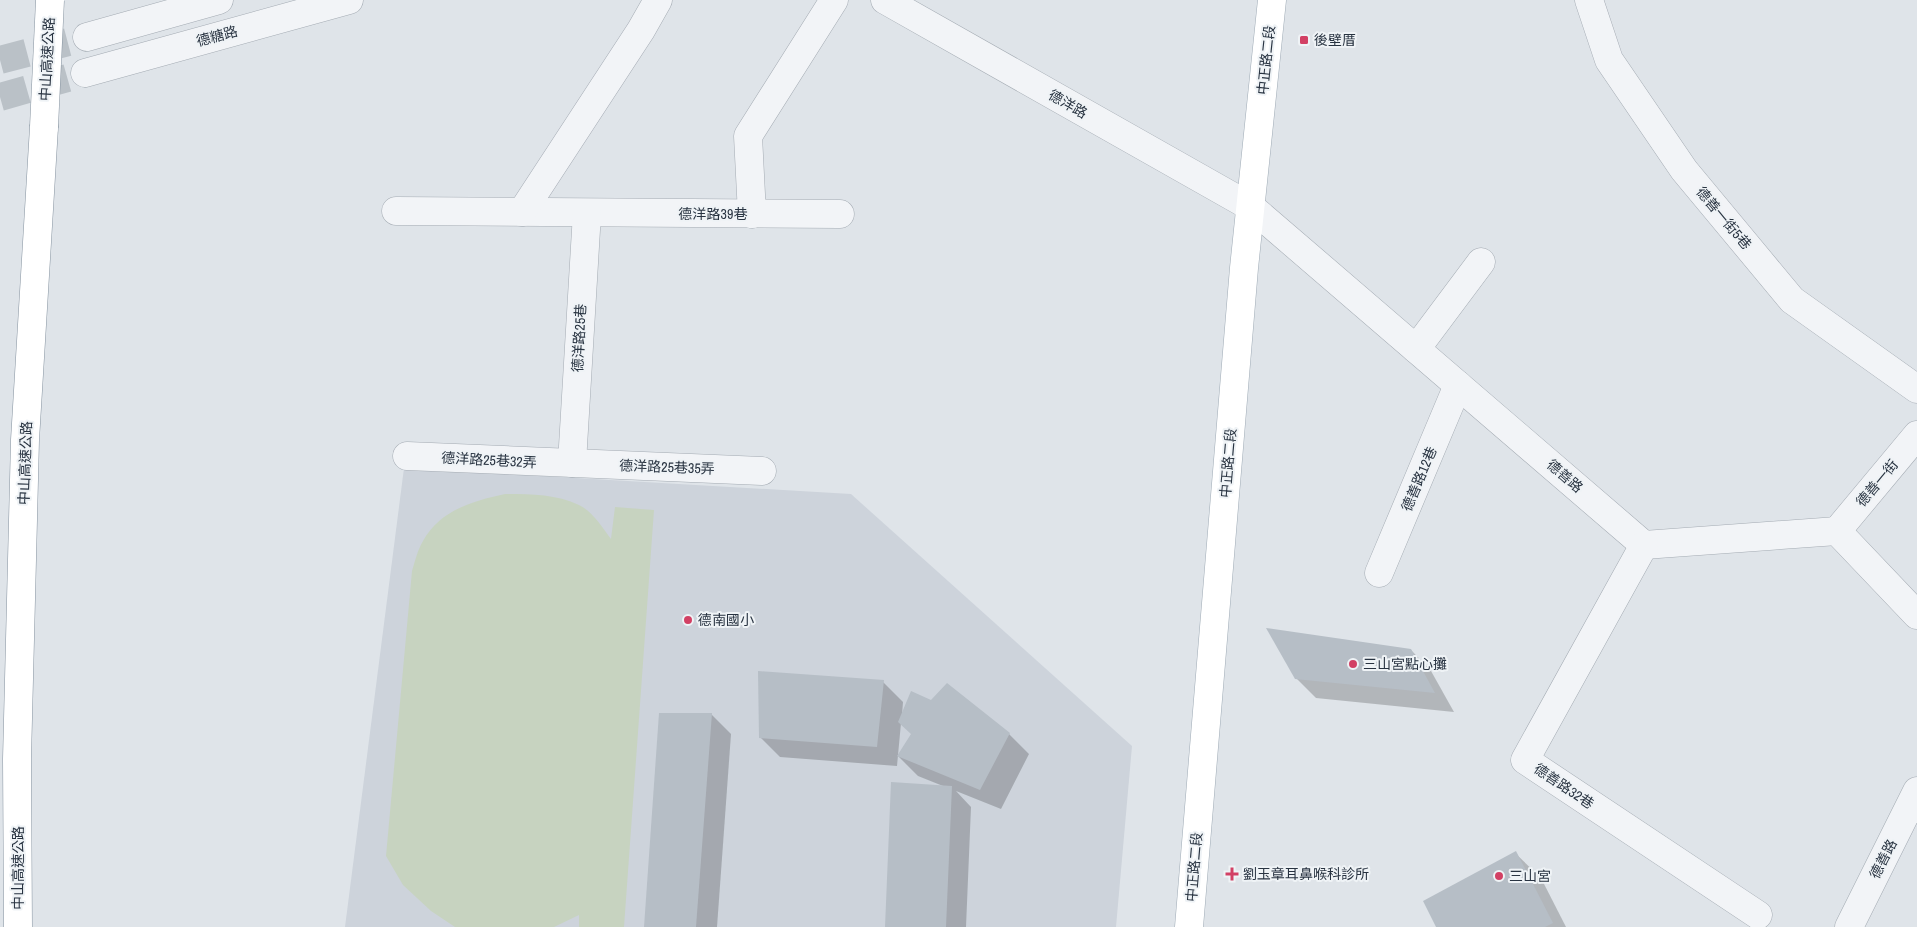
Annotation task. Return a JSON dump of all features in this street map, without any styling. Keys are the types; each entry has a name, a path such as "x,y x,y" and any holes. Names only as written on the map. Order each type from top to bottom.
{"main road":[{"name":"中山高速公路","path":"18,927 17,759 25,440 50,0"},
{"name":"中正路二段","path":"1190,927 1244,268 1272,0"}],"street":[{"path":"87,37 219,0"},
{"name":"德糖路","path":"85,73 349,0"},
{"path":"522,212 642,30 658,0"},
{"path":"752,214 748,136 834,0"},
{"name":"德洋路","path":"885,0 1250,207"},
{"name":"德善一街5巷","path":"1588,0 1609,60 1684,170 1792,300 1917,388"},
{"name":"德善路","path":"1250,207 1644,545"},
{"name":"德洋路39巷","path":"396,211 840,214"},
{"name":"德洋路25巷","path":"572,463 587,213"},
{"path":"1416,349 1481,262"},
{"name":"德善路12巷","path":"1379,573 1458,385"},
{"name":"德善一街","path":"1837,531 1917,435"},
{"name":"德洋路25巷32弄","path":"407,456 572,463"},
{"name":"德洋路25巷35弄","path":"572,463 762,471"},
{"path":"1644,545 1837,531 1917,615"},
{"name":"德善路32巷","path":"1644,545 1525,760 1758,915"},
{"name":"德善路","path":"1849,927 1917,791"}],"shaded area":[{"name":"德南國小","path":"404,468 851,494 1132,746 1116,927 345,927"}],"green space":[{"path":"505,494 552,497 570,501 584,508 592,515 611,539 615,507 654,510 624,927 579,927 579,915 554,927 455,927 431,911 403,885 386,856 412,571 417,555 421,544 430,530 448,514 469,504"}],"building":[{"name":"三山宮點心攤","path":"1266,628 1411,649 1435,693 1295,679"},
{"path":"758,671 884,680 877,747 759,738"},
{"path":"947,683 1010,733 980,790 897,756 911,734 898,722 911,691 931,700"},
{"path":"659,713 712,713 696,927 644,927"},
{"path":"891,782 952,786 946,927 885,927"},
{"name":"三山宮","path":"1516,851 1553,923 1545,927 1436,927 1423,901"}],"tunnel":[{"path":"0,60 87,37"},
{"path":"0,97 85,73"}],"place":[{"name":"後壁厝","path":"1304,40"},
{"name":"德南國小","path":"688,620"},
{"name":"三山宮點心攤","path":"1353,664"},
{"name":"劉玉章耳鼻喉科診所","path":"1232,874"},
{"name":"三山宮","path":"1499,876"}]}
